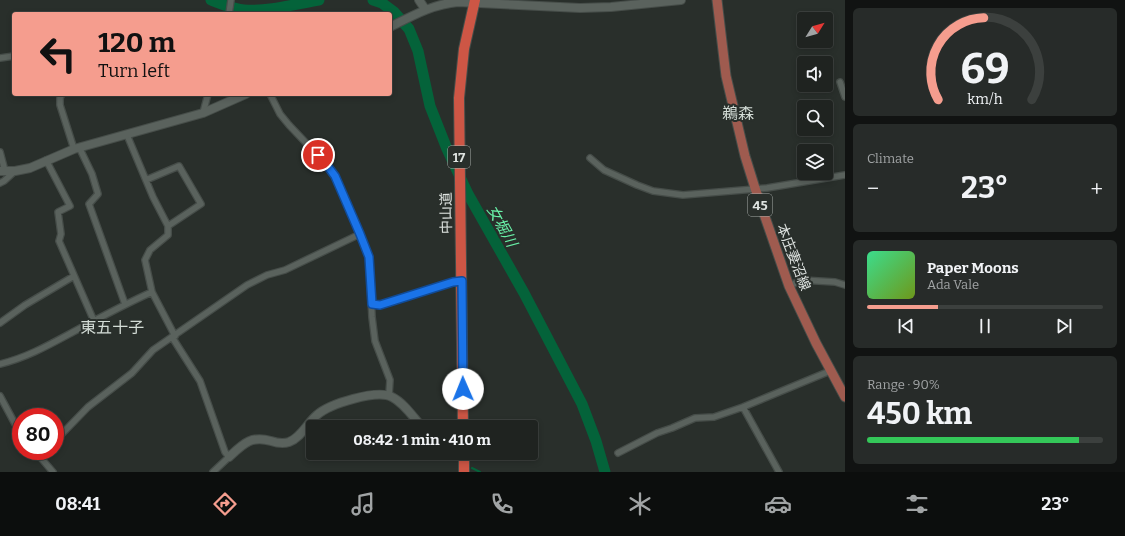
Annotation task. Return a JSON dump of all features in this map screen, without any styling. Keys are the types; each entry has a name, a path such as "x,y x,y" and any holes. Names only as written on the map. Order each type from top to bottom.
{"highway":[{"name":"中山道","path":"463,420 459,103 464,49 474,1"},
{"path":"464,460 464,472"}],"main road":[{"name":"本庄妻沼線","path":"717,0 726,76 745,156 755,188 789,286 816,343 845,397"}],"street":[{"path":"229,12 231,0"},
{"path":"419,0 425,9"},
{"path":"392,26 425,9 451,2 474,1 580,8 611,7 681,0"},
{"path":"0,58 12,56"},
{"path":"840,82 845,97"},
{"path":"61,96 60,105 76,148 92,174 98,194 89,204 125,304"},
{"path":"203,113 207,96"},
{"path":"0,152 3,171 15,171 30,168 76,148 203,113 241,96"},
{"path":"271,96 280,114 326,164 335,176 360,234 369,257 372,317 375,341 390,380 389,395"},
{"path":"127,135 153,197 168,226 168,235 150,250 145,260 152,292 173,336 200,381 225,452 229,457"},
{"path":"590,158 604,170 653,191 683,195 767,188 829,179 845,175"},
{"path":"46,160 70,206 58,212 61,234 59,241 94,320"},
{"path":"146,180 180,166 201,204 168,226"},
{"path":"0,183 15,171"},
{"path":"64,432 88,407 129,375 153,350 247,284 267,275 285,270 360,234"},
{"path":"0,323 25,305 74,276"},
{"path":"789,286 802,280 835,282 845,285"},
{"path":"372,304 380,305 453,282 462,281"},
{"path":"0,364 12,362 44,348 94,320 152,292"},
{"path":"618,452 657,433 695,418 714,418 830,370"},
{"path":"213,472 244,443 263,439 282,443 294,440 316,416 323,410 333,405 380,394 389,395 402,405 416,420"},
{"path":"0,396 12,418"},
{"path":"743,407 779,472"},
{"path":"45,460 53,472"}],"waterway":[{"name":"女堀川","path":"211,0 236,9 244,10 272,9 319,0"},
{"name":"女堀川","path":"373,0 382,3 394,12 409,29 418,51 430,106 447,149 468,194 524,293 582,404 596,441 605,472"},
{"path":"472,468 480,472"}],"district":[{"name":"鵜森","path":"738,113"},
{"name":"東五十子","path":"112,327"}],"route":[{"path":"318,155 335,176 369,257 372,304 380,305 453,282 462,281 463,389"}]}
